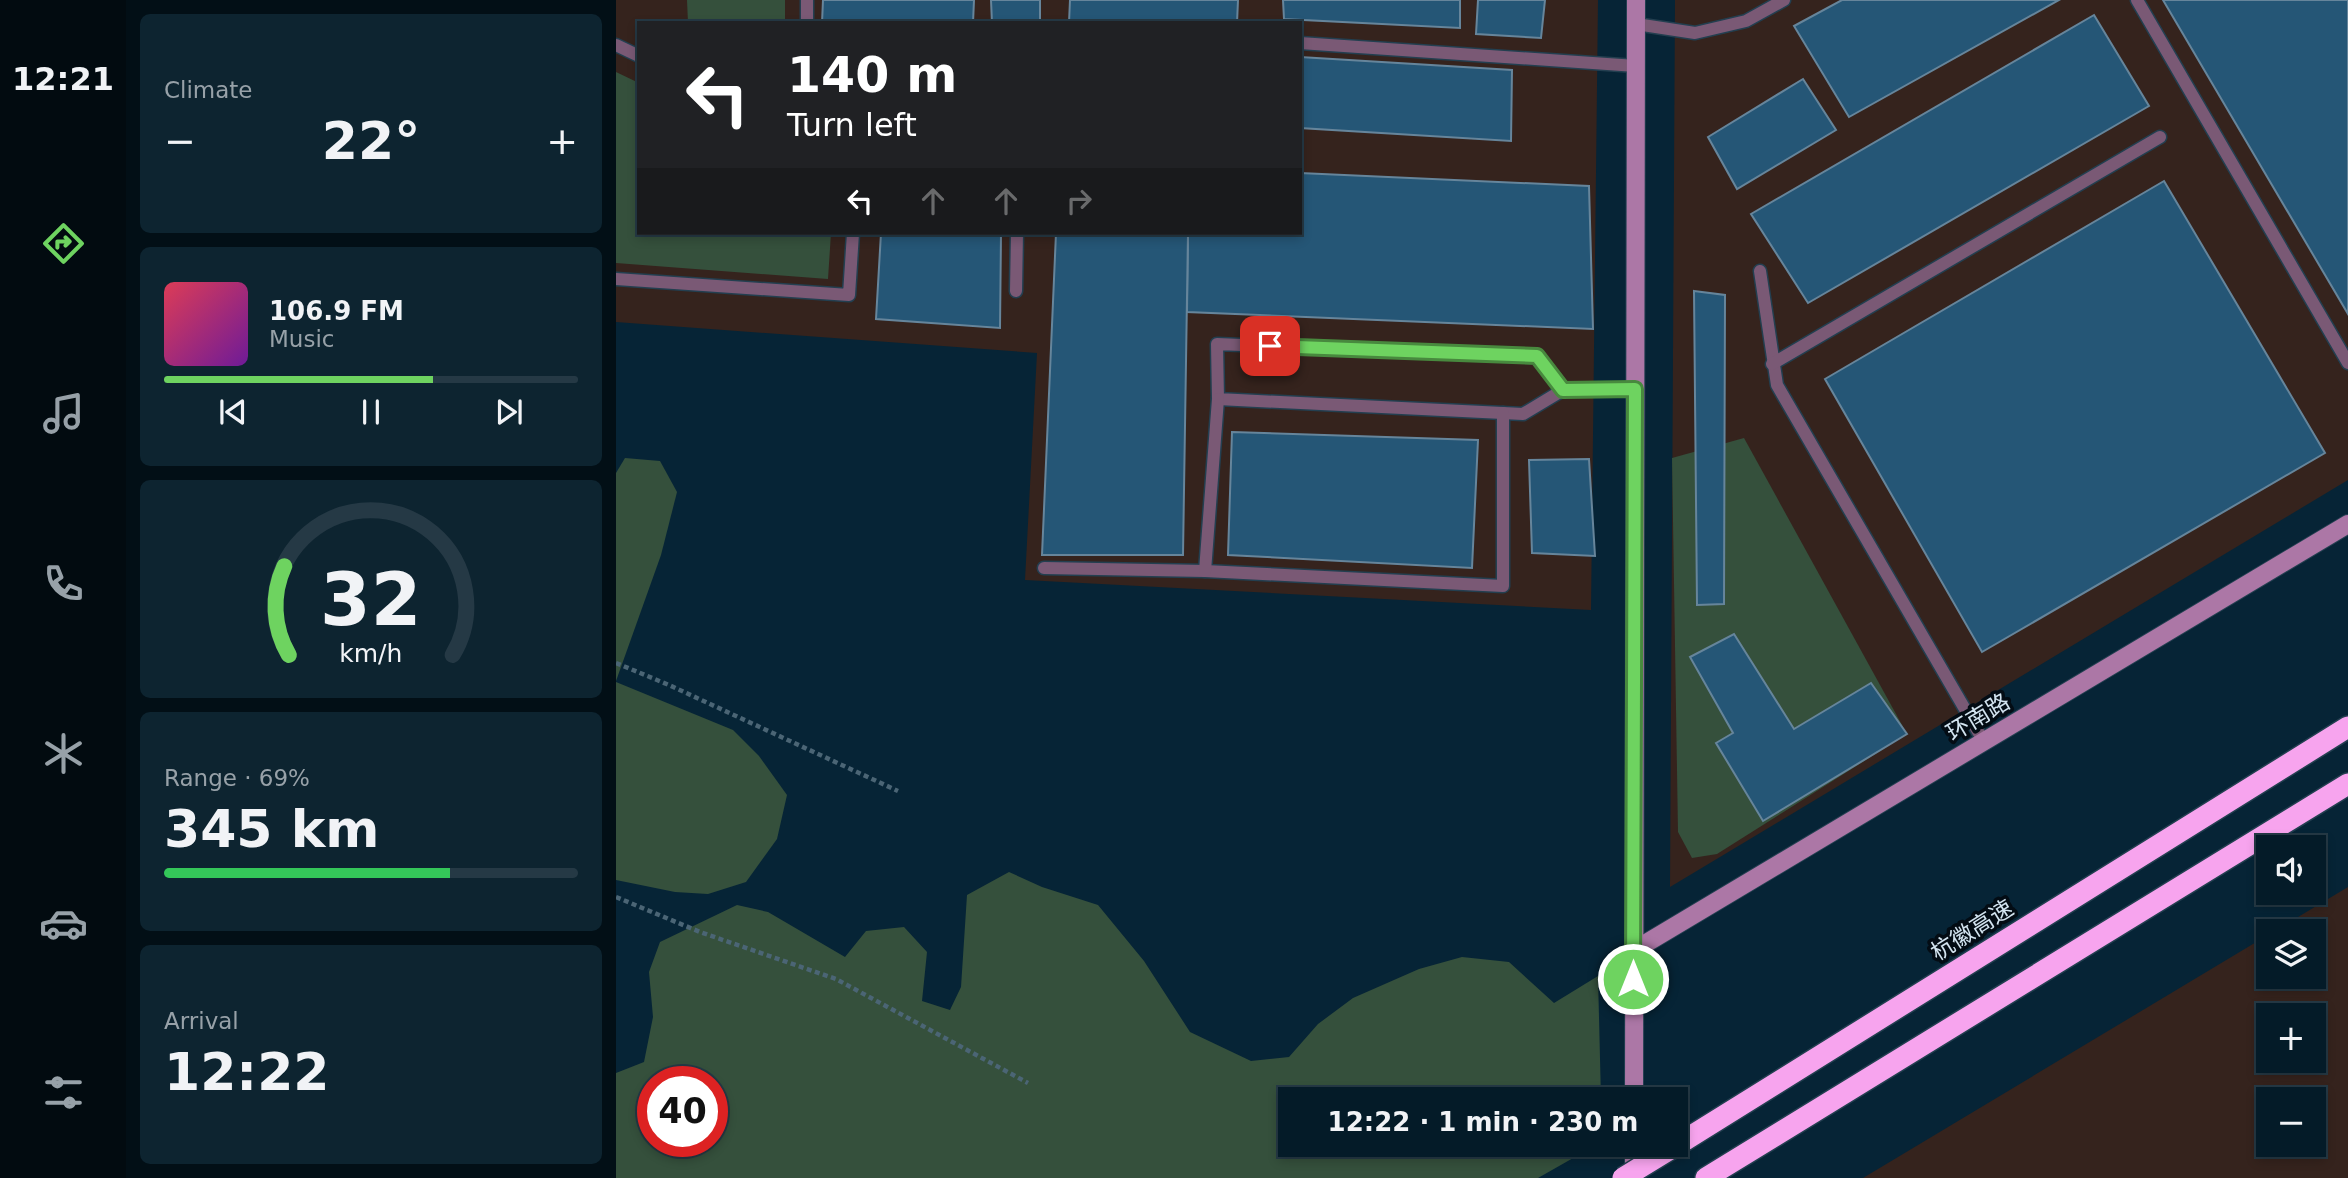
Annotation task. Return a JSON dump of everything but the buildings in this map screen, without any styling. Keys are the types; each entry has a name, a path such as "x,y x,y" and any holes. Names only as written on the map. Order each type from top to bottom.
{"highway":[{"name":"杭徽高速","path":"1623,1178 2348,727"},
{"path":"1706,1178 2348,784"}],"street":[{"path":"1634,1087 1636,0"},
{"name":"环南路","path":"1633,951 2348,524"},
{"path":"1634,1157 1634,1178"}],"lane":[{"path":"807,0 807,21"},
{"path":"1636,24 1695,33 1746,21 1784,0"},
{"path":"2137,0 2348,363"},
{"path":"1302,43 1636,66"},
{"path":"616,45 637,55"},
{"path":"1772,364 2160,137"},
{"path":"616,279 849,295 853,235"},
{"path":"1016,291 1017,235"},
{"path":"1760,271 1777,385 1984,742"},
{"path":"1205,571 1218,399 1217,344 1537,356 1563,390"},
{"path":"1218,399 1523,414 1563,390 1635,389"},
{"path":"1044,568 1205,571 1503,586 1503,413"}],"path":[{"path":"616,663 898,791"},
{"path":"616,897 700,932 836,979 1028,1083"}],"shaded area":[{"path":"616,0 1598,0 1591,610 1025,580 1037,353 616,322"},
{"path":"1675,0 2348,0 2348,480 1670,887"},
{"path":"2348,887 2348,1178 1863,1178 2256,942 2256,989 2326,989 2326,919 2295,919 2318,905 2326,905 2326,900"}],"green space":[{"path":"687,0 785,0 785,21 688,21"},
{"path":"616,72 637,82 637,235 831,235 828,279 616,263"},
{"path":"1744,438 1907,734 1717,854 1692,858 1678,832 1672,458"},
{"path":"625,458 660,461 677,492 661,555 616,681 616,473"},
{"path":"616,682 733,730 759,756 787,795 777,839 746,882 708,894 675,892 616,880"},
{"path":"1009,872 1042,887 1098,905 1144,961 1190,1032 1251,1061 1289,1057 1318,1024 1353,998 1419,969 1462,957 1509,962 1554,1003 1598,976 1601,1087 1278,1087 1278,1157 1575,1157 1538,1178 616,1178 616,1073 644,1062 653,1017 649,972 660,942 737,905 768,912 845,957 866,931 904,927 927,952 922,1001 950,1010 961,987 967,895"}],"route":[{"path":"1270,346 1537,356 1563,390 1635,389 1633,979"}]}
